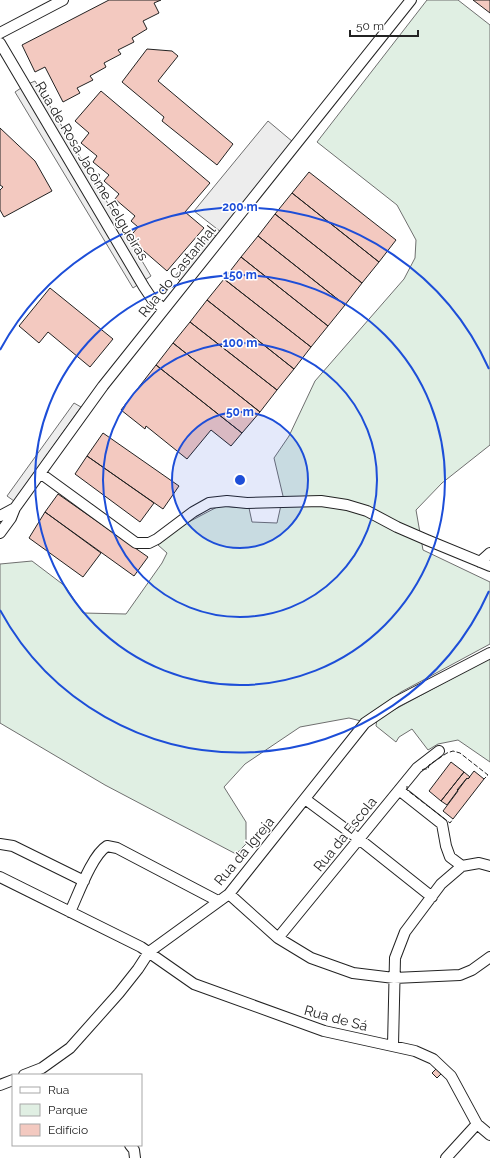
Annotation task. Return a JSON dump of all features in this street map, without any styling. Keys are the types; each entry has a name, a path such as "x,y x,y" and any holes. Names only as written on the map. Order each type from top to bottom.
{"street":[{"path":"0,33 63,0"},
{"name":"Rua do Castanhal","path":"0,533 11,518 15,508 103,386 411,0"},
{"name":"Rua de Rosa Jacôme Felgueiras","path":"0,44 144,287 152,299 164,309"},
{"path":"40,474 136,543 149,543 157,539 192,512 209,503 227,501 247,503 321,501 346,505 367,512 397,527 490,566"},
{"name":"Rua do Castanhal","path":"0,516 15,508"},
{"path":"480,562 490,553"},
{"name":"Rua da Igreja","path":"29,1074 45,1071 70,1048 119,993 149,952 229,894 365,723 396,702 490,652"},
{"name":"Rua da Escola","path":"278,938 417,768 439,751"},
{"path":"399,790 442,824 446,846 450,857 462,866"},
{"path":"305,799 359,839 432,897"},
{"path":"0,844 13,846 84,881"},
{"path":"70,912 84,881 101,850 107,846 118,848 218,901"},
{"path":"393,1046 395,958 405,932 441,884 462,866 479,863 490,866"},
{"name":"Rua de Sá","path":"0,877 149,952 194,984 324,1032 415,1051 433,1059 451,1076 477,1124 490,1135"},
{"path":"229,894 278,938 311,958 336,968 354,973 394,978 460,975 472,970 490,958"},
{"path":"0,1085 12,1080"},
{"path":"446,1158 477,1124"},
{"path":"131,1146 134,1150 135,1158"}],"green space":[{"path":"427,0 458,0 490,25 490,445 442,483 416,510 423,550 490,582 490,644 401,692 361,721 349,718 300,727 245,764 224,787 246,822 246,844 236,854 105,785 0,723 0,564 32,561 65,586 83,613 126,614 162,563 167,553 158,545 181,526 219,506 249,508 252,522 277,523 283,496 274,458 289,436 315,381 404,279 415,258 416,240 397,205 317,142"},
{"path":"490,658 490,762 458,740 438,744 428,750 412,729 399,737 396,742 376,726 377,719"}],"shaded area":[{"path":"35,81 151,276 145,280 28,84"},
{"path":"21,88 139,284 133,288 15,92"},
{"path":"268,121 293,142 221,232 194,211"},
{"path":"211,233 216,236 181,282 175,276"},
{"path":"74,403 81,407 14,501 7,496"}],"building":[{"path":"109,0 161,0 154,3 159,13 143,21 147,29 132,38 134,42 118,50 121,54 104,63 106,67 90,76 93,80 77,88 80,93 63,102 45,67 35,72 22,45"},
{"path":"473,0 490,0 490,13"},
{"path":"147,49 172,51 178,56 158,81 233,144 217,165 162,121 164,117 122,82"},
{"path":"101,91 210,183 185,212 204,228 167,271 129,238 138,227 131,221 135,216 115,199 119,194 104,181 109,175 93,162 97,156 81,143 89,133 75,121"},
{"path":"0,128 35,161 52,191 4,217 0,210 0,190 3,187 0,185"},
{"path":"309,172 396,240 379,262 292,193"},
{"path":"292,193 379,262 362,283 275,214"},
{"path":"275,214 362,283 345,305 258,236"},
{"path":"258,236 345,305 328,326 241,257"},
{"path":"241,257 328,326 311,347 224,279"},
{"path":"224,279 311,347 294,369 207,300"},
{"path":"50,288 113,339 90,367 48,332 39,343 19,326"},
{"path":"207,300 294,369 277,390 190,322"},
{"path":"190,322 277,390 260,412 173,343"},
{"path":"173,343 260,412 242,433 156,365"},
{"path":"156,365 242,433 231,446 211,430 187,459 146,426 145,429 121,410"},
{"path":"103,433 179,486 163,509 87,456"},
{"path":"87,456 154,503 140,522 75,474"},
{"path":"58,494 148,557 134,576 45,512"},
{"path":"45,512 101,553 83,577 29,538"},
{"path":"451,762 464,772 441,801 429,791"},
{"path":"474,771 484,779 453,819 443,811 458,791 457,790"},
{"path":"464,772 470,777 468,779 467,778 447,805 441,801"},
{"path":"436,1069 441,1074 437,1078 432,1073"}],"fence":[{"path":"422,770 428,769 429,765 447,753 453,751 460,753 488,775 484,779"},
{"path":"407,786 407,790 450,823 453,819"}]}
